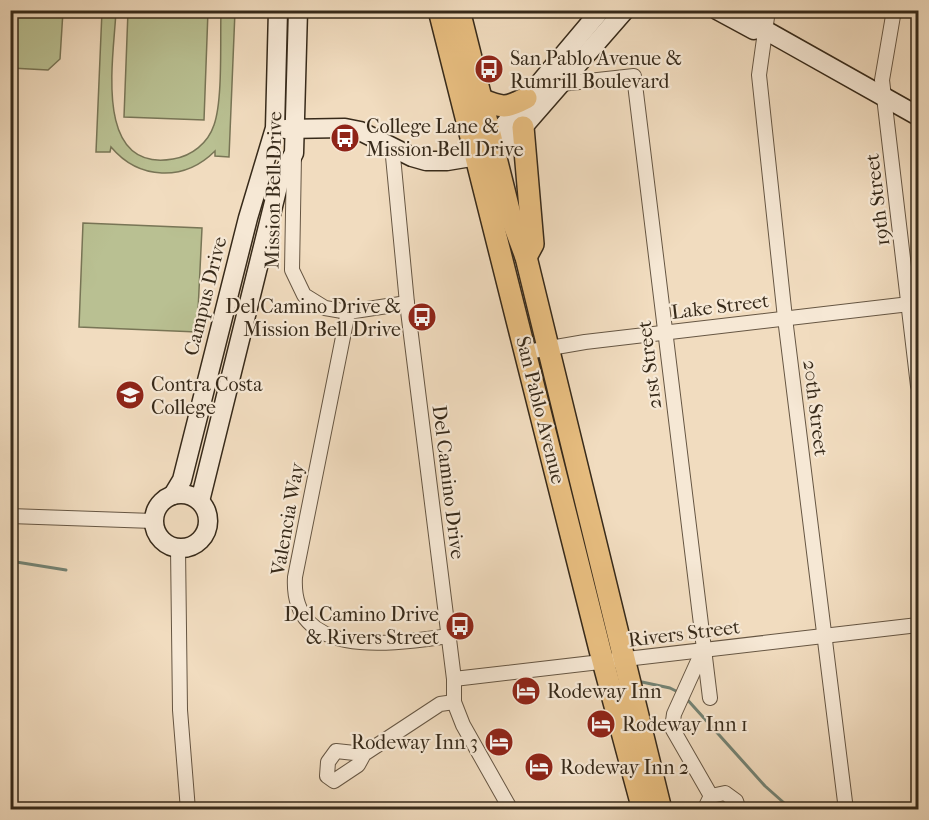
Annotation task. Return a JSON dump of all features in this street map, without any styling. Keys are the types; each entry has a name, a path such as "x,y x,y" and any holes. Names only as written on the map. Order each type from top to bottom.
{"main road":[{"name":"San Pablo Avenue","path":"439,10 526,257 537,350 625,659 661,810"},
{"name":"San Pablo Avenue","path":"459,10 480,99 488,150 537,350 603,662 642,810"},
{"path":"480,99 500,108 509,107 526,98"},
{"path":"523,127 533,244 526,257"}],"street":[{"name":"Mission Bell Drive","path":"275,128 278,10"},
{"name":"Mission Bell Drive","path":"298,10 294,153 295,279 304,294 317,305 348,312 407,303"},
{"path":"488,150 526,98 602,10"},
{"path":"275,128 345,128 360,131 426,161 488,150 523,127 625,10"},
{"path":"717,10 756,31 765,30"},
{"path":"742,10 758,19 765,30 918,116"},
{"name":"20th Street","path":"768,10 759,75 785,318 846,810"},
{"name":"19th Street","path":"894,10 882,80 914,303 918,386"},
{"name":"21st Street","path":"561,84 634,76 710,698"},
{"name":"Campus Drive","path":"172,495 182,480 248,218 275,128"},
{"name":"Del Camino Drive","path":"392,147 407,303 454,679 454,702 463,725 511,810"},
{"path":"200,501 279,182 294,153"},
{"name":"Lake Street","path":"537,350 665,332 914,303"},
{"name":"Valencia Way","path":"348,312 294,577 295,598 304,615 314,625 328,635 345,641 389,644 449,636"},
{"path":"172,495 190,495 200,501 208,516 206,532 195,545 178,548 164,543 158,537 153,521 158,505 172,495"},
{"path":"10,516 153,521"},
{"path":"178,548 180,710 188,810"},
{"name":"Rivers Street","path":"454,679 918,625"},
{"name":"21st Street","path":"703,650 675,714 672,728 679,744 711,796"},
{"path":"364,754 440,704 454,702"},
{"path":"704,810 711,796 725,793 731,796 739,810"}],"green space":[{"path":"10,11 63,11 60,59 48,70 11,68"},
{"path":"102,11 116,11 112,82 113,107 119,130 130,148 147,159 173,159 187,155 198,148 208,137 214,125 219,101 221,11 235,11 229,157 215,156 215,151 190,168 162,173 135,166 111,147 110,152 96,152"},
{"path":"128,11 208,11 204,120 124,117"},
{"path":"83,223 202,228 197,332 79,327"}],"waterway":[{"path":"10,561 66,570"},
{"path":"642,682 670,688 680,693"},
{"path":"685,697 765,786 792,810"}],"place":[{"name":"San Pablo Avenue & Rumrill Boulevard","path":"489,69"},
{"name":"College Lane & Mission Bell Drive","path":"345,138"},
{"name":"Del Camino Drive & Mission Bell Drive","path":"422,317"},
{"name":"Contra Costa College","path":"130,395"},
{"name":"Del Camino Drive & Rivers Street","path":"460,626"},
{"name":"Rodeway Inn","path":"526,691"},
{"name":"Rodeway Inn 1","path":"601,724"},
{"name":"Rodeway Inn 3","path":"499,742"},
{"name":"Rodeway Inn 2","path":"539,767"}]}
